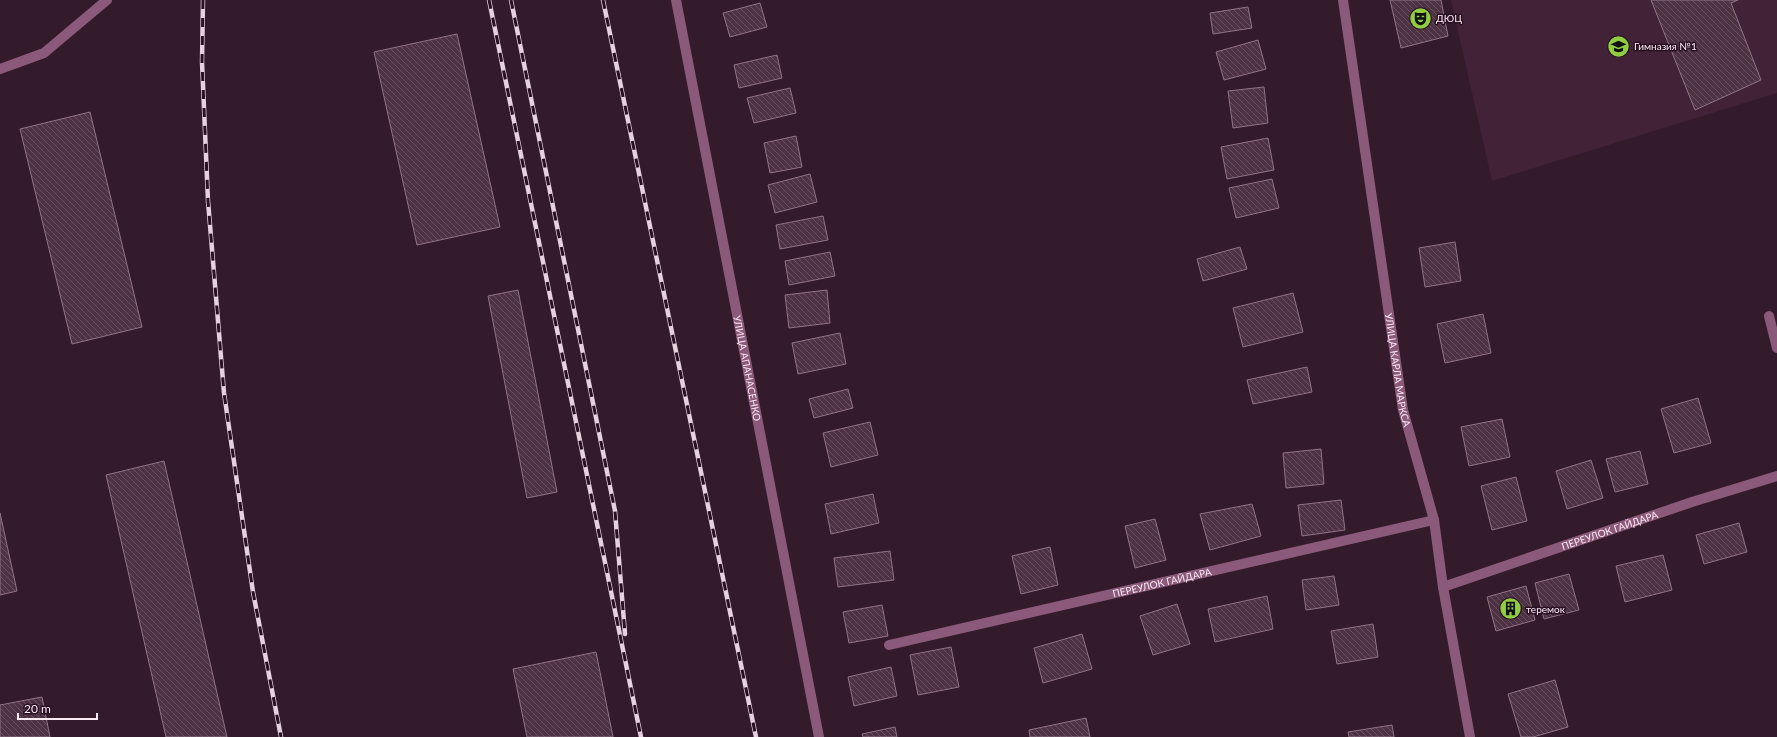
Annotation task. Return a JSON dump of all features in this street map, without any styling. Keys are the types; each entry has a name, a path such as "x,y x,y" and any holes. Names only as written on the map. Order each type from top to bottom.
{"street":[{"path":"0,69 44,53 107,0"},
{"name":"УЛИЦА АПАНАСЕНКО","path":"676,0 818,737"},
{"name":"УЛИЦА КАРЛА МАРКСА","path":"1343,0 1403,410 1434,520 1443,587 1470,737"},
{"path":"1769,316 1777,348"},
{"name":"ПЕРЕУЛОК ГАЙДАРА","path":"1443,587 1692,502 1777,476"},
{"name":"ПЕРЕУЛОК ГАЙДАРА","path":"889,645 1434,520"}],"shaded area":[{"name":"Гимназия №1","path":"1451,0 1777,0 1777,93 1492,181"}],"building":[{"name":"ДЮЦ","path":"1390,0 1441,0 1448,36 1401,48"},
{"path":"1651,0 1738,0 1731,3 1761,80 1695,110"},
{"path":"760,3 767,27 730,37 723,13"},
{"path":"1248,7 1252,28 1213,34 1210,13"},
{"path":"457,34 500,227 417,245 374,52"},
{"path":"1258,40 1266,69 1224,80 1216,52"},
{"path":"777,55 782,78 739,88 734,65"},
{"path":"1264,87 1268,123 1233,128 1228,91"},
{"path":"790,88 796,113 754,123 747,98"},
{"path":"90,112 142,327 72,344 20,129"},
{"path":"796,136 802,167 770,173 764,143"},
{"path":"1268,138 1274,170 1227,179 1221,147"},
{"path":"810,174 817,202 775,213 768,185"},
{"path":"1272,179 1279,208 1236,218 1229,188"},
{"path":"823,216 828,240 780,249 776,225"},
{"path":"1455,242 1461,281 1425,287 1419,248"},
{"path":"1240,247 1247,269 1203,281 1197,259"},
{"path":"830,252 835,276 789,285 785,261"},
{"path":"518,290 557,492 527,498 488,296"},
{"path":"827,290 830,323 789,328 785,295"},
{"path":"1293,293 1303,332 1243,347 1233,308"},
{"path":"1483,314 1491,353 1445,363 1437,324"},
{"path":"840,333 846,364 798,374 792,343"},
{"path":"1307,367 1312,392 1253,404 1247,380"},
{"path":"848,389 853,408 814,418 809,399"},
{"path":"1698,398 1711,443 1674,453 1661,409"},
{"path":"1502,419 1510,457 1469,466 1461,427"},
{"path":"870,422 878,455 831,467 823,433"},
{"path":"1321,449 1324,484 1286,488 1283,453"},
{"path":"1640,451 1648,484 1615,492 1606,459"},
{"path":"1591,460 1603,498 1567,509 1556,471"},
{"path":"164,461 227,737 166,737 106,475"},
{"path":"1516,477 1527,521 1492,530 1481,486"},
{"path":"873,494 879,523 831,534 825,504"},
{"path":"1341,500 1345,530 1302,536 1298,505"},
{"path":"1252,504 1261,536 1210,550 1200,514"},
{"path":"0,513 17,591 0,595"},
{"path":"1155,519 1166,560 1135,568 1125,526"},
{"path":"1739,523 1747,552 1704,564 1696,535"},
{"path":"1050,547 1058,585 1021,594 1012,556"},
{"path":"890,551 894,580 838,587 834,558"},
{"path":"1663,555 1672,590 1625,602 1616,566"},
{"path":"1569,574 1579,610 1544,619 1535,583"},
{"path":"1334,576 1339,605 1306,610 1302,580"},
{"name":"теремок","path":"1526,586 1535,620 1496,631 1487,597"},
{"path":"1267,596 1273,629 1215,642 1208,609"},
{"path":"1177,604 1190,644 1153,655 1140,616"},
{"path":"882,605 888,636 849,643 843,612"},
{"path":"1373,624 1378,657 1337,664 1331,631"},
{"path":"1082,634 1092,669 1043,683 1034,648"},
{"path":"951,647 959,687 918,695 910,655"},
{"path":"596,652 613,737 527,737 513,669"},
{"path":"891,667 897,696 854,706 848,677"},
{"path":"1555,680 1568,727 1533,737 1521,737 1508,694"},
{"path":"42,697 50,737 0,737 0,705"},
{"path":"1086,718 1090,737 1030,737 1029,730"},
{"path":"1392,725 1394,737 1349,737 1348,732"},
{"path":"895,727 897,737 863,737 862,734"}],"railway":[{"path":"203,0 202,62 208,201 224,393 253,592 281,737"},
{"path":"489,0 641,737"},
{"path":"511,0 615,511 625,634"},
{"path":"603,0 756,737"}],"place":[{"name":"ДЮЦ","path":"1420,18"},
{"name":"Гимназия №1","path":"1619,46"},
{"name":"теремок","path":"1511,609"}]}
